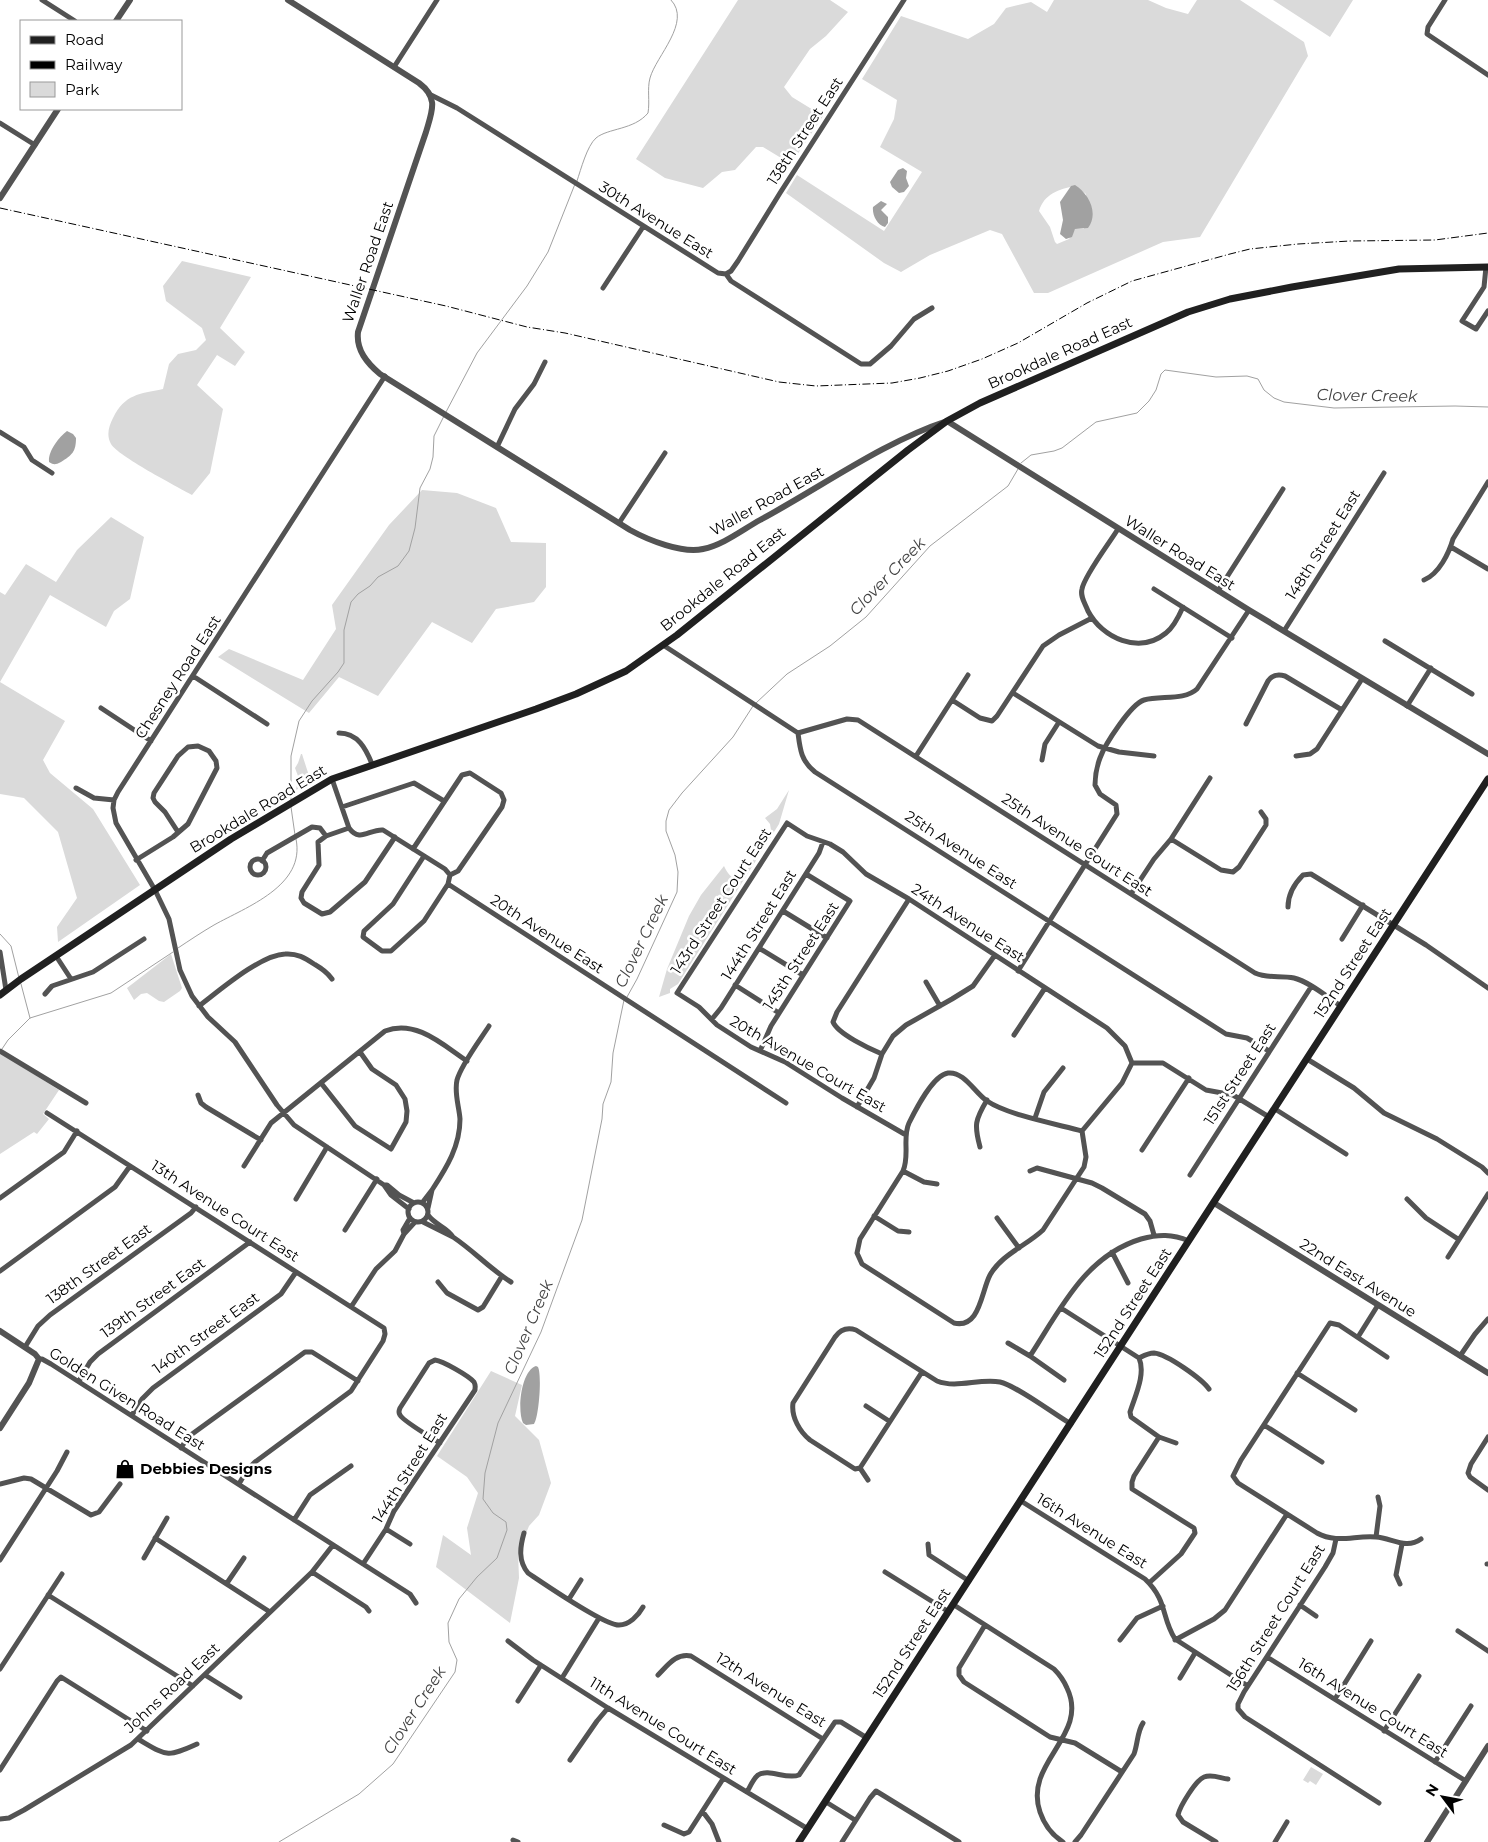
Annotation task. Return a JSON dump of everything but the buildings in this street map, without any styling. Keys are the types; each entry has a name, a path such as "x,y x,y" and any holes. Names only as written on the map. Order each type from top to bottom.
{"main road":[{"name":"Brookdale Road East","path":"0,995 237,835 332,779 576,694 619,675 663,645 858,489 947,421 980,403 1188,312 1222,301 1284,288 1399,269 1487,267"},
{"name":"152nd Street East","path":"800,1842 1488,779"}],"street":[{"path":"42,0 73,20"},
{"path":"117,20 130,0"},
{"path":"288,0 426,88 429,94"},
{"path":"394,67 437,0"},
{"name":"138th Street East","path":"726,274 738,262 904,0"},
{"path":"1445,0 1428,26 1429,37 1488,75"},
{"name":"30th Avenue East","path":"429,94 457,108 718,273 726,274 728,279 752,295 861,364 868,366 891,346 914,319 932,308"},
{"name":"Waller Road East","path":"429,94 432,99 432,112 358,332 359,347 364,358 371,366 497,447 640,535 686,549 705,549 722,542 885,449 927,427 947,421 1218,591 1488,754"},
{"path":"0,198 57,110"},
{"path":"0,124 34,145"},
{"path":"604,288 643,227"},
{"path":"1487,267 1486,288 1462,321 1476,330 1488,311"},
{"path":"497,447 515,409 534,384 545,362"},
{"name":"Chesney Road East","path":"114,800 385,376"},
{"path":"0,432 24,447 32,460 52,473"},
{"path":"619,523 664,453"},
{"name":"148th Street East","path":"1284,631 1384,473"},
{"path":"1424,580 1434,574 1488,482"},
{"path":"1218,591 1283,489"},
{"path":"1118,529 1083,586 1081,595 1091,616 1100,628 1118,640 1144,642 1161,637 1169,631 1183,607"},
{"path":"1451,547 1488,569"},
{"path":"1154,590 1232,638"},
{"path":"1018,971 1117,814 1118,809 1115,803 1097,790 1095,785 1100,757 1105,748 1129,712 1139,702 1146,699 1193,693 1201,685 1249,610"},
{"path":"952,700 980,718 992,722 1046,643 1091,616"},
{"path":"1385,641 1472,694"},
{"path":"663,645 798,733"},
{"path":"1407,706 1431,668"},
{"path":"916,756 968,675"},
{"path":"1246,724 1268,681 1275,675 1285,676 1342,710"},
{"path":"193,676 267,724"},
{"path":"1296,756 1310,754 1317,749 1362,678"},
{"path":"1012,693 1105,748 1119,752 1154,756"},
{"path":"101,708 151,741"},
{"name":"25th Avenue Court East","path":"798,733 846,719 854,719 916,756 1255,973 1302,981 1341,1006"},
{"path":"1042,760 1045,744 1059,722"},
{"name":"25th Avenue East","path":"798,733 802,758 809,768 1226,1034 1247,1038 1269,1051"},
{"path":"340,734 349,734 358,740 372,764"},
{"path":"136,860 178,832 191,820 217,768 212,755 204,748 191,746 181,752 155,790 153,796 155,802 165,812 178,832"},
{"path":"413,848 460,776 470,773 501,793 504,800 502,806 458,871 450,875"},
{"path":"1131,894 1154,859 1171,839 1210,778"},
{"path":"332,779 348,828 357,835 381,829 445,869 450,875"},
{"path":"342,807 414,783 444,801"},
{"path":"76,788 94,798 114,800 113,808 116,823 169,919 183,979 208,1017 235,1042 283,1113 300,1130 414,1203 422,1202 432,1190 452,1157 457,1142 460,1119 456,1082 489,1026"},
{"path":"1171,839 1221,870 1230,872 1239,867 1266,825 1266,819 1261,812"},
{"name":"24th Avenue East","path":"787,823 807,836 843,852 866,874 909,899 1107,1028 1121,1041 1129,1053 1132,1063"},
{"name":"143rd Street Court East","path":"677,994 787,823"},
{"path":"262,861 267,853 312,827 320,828 326,836"},
{"path":"348,828 326,836 318,842 319,865 302,892 301,898 308,905 325,914 336,908 365,882 395,837"},
{"name":"144th Street East","path":"712,1019 806,874 819,853 822,842"},
{"path":"424,856 396,901 366,928 363,937 382,951 392,951 418,928 448,884 450,875"},
{"path":"1288,907 1290,894 1301,877 1307,873 1318,877 1488,988"},
{"name":"145th Street East","path":"760,1051 767,1032 850,901 806,874"},
{"name":"20th Avenue East","path":"448,884 786,1103"},
{"path":"882,1054 868,1048 836,1028 833,1022 837,1012 909,899"},
{"path":"1342,939 1363,905"},
{"path":"782,911 826,938"},
{"path":"45,994 52,986 93,972 144,938"},
{"path":"759,948 803,975"},
{"path":"0,952 6,990"},
{"path":"199,1006 243,973 271,958 284,954 296,954 306,959 326,971 332,979"},
{"path":"857,1107 874,1078 888,1043 900,1029 973,986 995,955"},
{"path":"56,956 71,979"},
{"path":"926,982 940,1006"},
{"path":"735,985 779,1013"},
{"name":"151st Street East","path":"1190,1175 1311,987"},
{"path":"1014,1035 1045,988"},
{"name":"20th Avenue Court East","path":"677,994 699,1007 716,1025 750,1047 785,1062 906,1135"},
{"path":"244,1166 272,1123 385,1031 397,1028 410,1028 422,1032 468,1061"},
{"path":"0,1051 86,1103"},
{"path":"321,1084 355,1126 391,1149 406,1122 407,1111 404,1099 396,1085 372,1069 360,1052"},
{"path":"1307,1059 1354,1088 1384,1113 1437,1139 1482,1167 1488,1173"},
{"path":"1082,1131 1008,1110 987,1100 958,1074 949,1073 937,1078 908,1124 906,1135 907,1159 903,1171 860,1239 857,1254 861,1261 874,1271 950,1321 959,1324 968,1321 978,1310 984,1286 994,1268 1043,1230 1077,1179 1086,1162 1082,1131 1122,1082 1132,1063 1163,1063 1211,1092 1226,1092 1239,1098 1269,1118"},
{"path":"1035,1118 1044,1092 1063,1068"},
{"path":"1142,1150 1189,1078"},
{"path":"198,1095 206,1107 261,1140"},
{"path":"980,1147 975,1131 976,1122 987,1100"},
{"path":"1275,1109 1346,1154"},
{"name":"13th Avenue Court East","path":"47,1113 381,1326 385,1334 383,1341 358,1381"},
{"path":"0,1198 64,1152 77,1132"},
{"path":"296,1199 327,1148"},
{"path":"0,1272 116,1188 130,1166"},
{"path":"1030,1171 1037,1168 1102,1188 1145,1214 1150,1221 1154,1236"},
{"path":"903,1171 924,1182 936,1184"},
{"path":"345,1230 377,1180"},
{"path":"384,1185 391,1195 409,1209 410,1218 403,1230 404,1234"},
{"path":"423,1222 428,1215 432,1190"},
{"path":"1448,1257 1488,1194"},
{"path":"1407,1199 1426,1218 1458,1239"},
{"path":"422,1202 428,1208"},
{"path":"409,1209 414,1203"},
{"name":"22nd East Avenue","path":"1214,1203 1488,1373"},
{"name":"138th Street East","path":"25,1347 38,1326 50,1315 191,1213 196,1207"},
{"path":"428,1215 434,1222 451,1233 453,1237"},
{"path":"874,1216 898,1231 909,1232"},
{"path":"410,1218 415,1222 423,1222 453,1237 511,1282"},
{"path":"997,1218 1019,1248"},
{"path":"351,1307 376,1269 395,1250 404,1234 415,1222"},
{"path":"1030,1356 1085,1274 1112,1252 1128,1244 1154,1236 1175,1236 1189,1241"},
{"name":"139th Street East","path":"79,1382 90,1362 98,1354 250,1242"},
{"path":"1112,1252 1128,1283"},
{"name":"140th Street East","path":"132,1415 152,1388 281,1294 296,1272"},
{"path":"438,1282 447,1293 478,1310 482,1307 502,1276"},
{"path":"1358,1337 1378,1305"},
{"path":"1061,1308 1139,1358 1141,1364 1140,1380 1130,1415 1134,1420 1159,1437 1176,1443"},
{"path":"1460,1356 1474,1334 1488,1319"},
{"path":"1387,1357 1339,1325 1330,1323 1241,1460 1233,1476 1238,1483 1320,1535 1336,1539 1376,1537 1402,1544 1416,1543 1421,1539"},
{"path":"860,1468 855,1469 808,1438 794,1417 792,1408 793,1403 835,1337 843,1330 850,1328 942,1383 1001,1382 1071,1424"},
{"name":"Golden Given Road East","path":"0,1331 35,1354 39,1359 51,1364 132,1415 410,1594 416,1603"},
{"path":"1008,1343 1064,1380"},
{"path":"181,1448 188,1437 305,1352 312,1352 358,1381 347,1394 255,1462 238,1484"},
{"path":"1139,1358 1150,1354 1160,1355 1202,1380 1209,1390"},
{"path":"0,1428 29,1383 39,1359"},
{"name":"144th Street East","path":"363,1564 386,1529 394,1512 440,1443 474,1392 475,1386 472,1381 438,1360 433,1360 429,1363 405,1400 399,1413 400,1417 440,1443"},
{"path":"860,1468 922,1372"},
{"path":"1297,1373 1355,1410"},
{"path":"866,1406 890,1421"},
{"path":"1264,1425 1322,1462"},
{"path":"1149,1583 1181,1554 1194,1535 1195,1530 1132,1489 1134,1476 1159,1437"},
{"path":"1488,1437 1468,1472 1470,1478 1488,1490"},
{"path":"0,1560 3,1550 47,1488 66,1452"},
{"path":"294,1520 310,1495 352,1466"},
{"path":"860,1468 868,1480"},
{"path":"0,1484 27,1478 36,1481 88,1515 96,1514 120,1484"},
{"path":"1376,1537 1380,1506 1378,1498"},
{"name":"16th Avenue East","path":"1021,1501 1149,1583 1156,1590 1171,1633 1176,1640"},
{"path":"1248,1686 1176,1640 1214,1619 1224,1610 1287,1514"},
{"path":"144,1558 168,1518"},
{"path":"386,1529 410,1544"},
{"path":"524,1533 520,1548 523,1567 528,1573 599,1618 612,1625 623,1625 632,1620 642,1607"},
{"path":"155,1538 270,1612"},
{"name":"156th Street Court East","path":"1336,1539 1333,1553 1240,1699 1238,1709 1245,1717 1379,1803"},
{"path":"928,1544 928,1555 969,1581"},
{"path":"1400,1584 1396,1576 1402,1544"},
{"name":"Johns Road East","path":"2,1819 24,1810 138,1739 312,1572 333,1545"},
{"path":"227,1583 244,1558"},
{"path":"312,1572 366,1607 369,1611"},
{"path":"885,1572 949,1612"},
{"path":"0,1669 62,1574"},
{"path":"569,1599 581,1580"},
{"path":"48,1595 193,1686"},
{"path":"954,1605 1054,1669 1065,1684 1071,1698 1072,1711 1069,1726 1041,1774 1037,1786 1037,1800 1044,1822 1053,1834 1063,1842"},
{"path":"1300,1605 1316,1616"},
{"path":"1120,1640 1137,1618 1163,1606"},
{"path":"562,1678 599,1618"},
{"path":"985,1625 959,1668 958,1673 961,1678 1050,1736 1075,1743 1122,1772"},
{"path":"1458,1631 1488,1651"},
{"name":"11th Avenue Court East","path":"508,1641 541,1665 608,1708 808,1829"},
{"path":"1335,1699 1371,1641"},
{"path":"1180,1678 1195,1653"},
{"name":"12th Avenue East","path":"658,1675 676,1658 685,1655 691,1656 823,1739 835,1722 839,1721 867,1738"},
{"name":"16th Avenue Court East","path":"1267,1657 1466,1781"},
{"path":"518,1701 541,1665"},
{"path":"205,1675 240,1697"},
{"path":"1384,1731 1420,1676"},
{"path":"0,1770 56,1681 61,1677 147,1731"},
{"path":"1435,1762 1471,1706"},
{"path":"570,1760 608,1708"},
{"path":"1075,1842 1081,1836 1134,1754 1143,1722"},
{"path":"138,1739 167,1754 177,1753 197,1744"},
{"path":"747,1792 755,1779 761,1774 768,1773 793,1777 799,1775 823,1739"},
{"path":"1427,1842 1466,1781 1485,1758 1488,1746"},
{"path":"1216,1842 1183,1822 1178,1815 1200,1779 1210,1776 1228,1779"},
{"path":"664,1825 680,1833 686,1834 690,1832 723,1779"},
{"path":"842,1842 876,1791 959,1842"},
{"path":"826,1802 855,1820"},
{"path":"703,1812 712,1824 719,1842"},
{"path":"1275,1842 1287,1822"}],"green space":[{"path":"738,0 830,0 848,12 826,36 810,49 784,87 792,97 823,116 791,164 763,147 756,147 735,170 722,172 703,188 665,178 636,159"},
{"path":"1054,0 1148,0 1166,8 1188,14 1197,0 1240,0 1304,42 1308,56 1200,237 1163,242 1048,293 1034,293 1002,234 990,230 930,255 901,272 884,263 786,193 797,175 884,231 922,172 880,147 894,119 897,100 862,79 901,16 968,39 994,24 1006,8 1031,2 1047,12","holes":["1075,186 1086,194 1084,229 1075,229 1069,239 1057,244 1050,227 1039,211 1041,205 1048,196 1069,187"]},
{"path":"1273,0 1353,0 1330,37"},
{"path":"182,261 251,277 220,328 245,352 235,366 217,355 197,385 223,409 210,473 192,495 124,456 111,444 108,434 109,427 122,404 134,396 163,389 169,364 178,354 196,350 206,340 202,328 166,301 163,286"},
{"path":"422,490 457,493 496,508 511,542 546,543 546,587 534,602 496,609 472,643 432,622 378,696 339,677 309,713 218,657 229,649 303,680 336,629 332,605 389,525"},
{"path":"111,517 144,537 130,599 114,611 106,627 50,595 0,682 0,592 5,595 26,564 56,582 77,550"},
{"path":"0,682 65,721 43,760 50,773 93,809 140,885 58,942 57,927 77,898 58,832 24,798 0,794"},
{"path":"301,754 311,782 296,790 298,776 295,768"},
{"path":"789,790 779,824 678,984 670,989 670,993 659,997 667,969 689,916 701,895 724,866 729,874 737,880 743,877 771,830 770,824 765,818 777,809"},
{"path":"171,954 182,988 180,991 164,1002 147,993 141,994 134,1000 127,988"},
{"path":"0,1053 59,1090 43,1114 49,1119 37,1134 34,1132 0,1154"},
{"path":"491,1371 522,1385 515,1416 539,1440 551,1483 539,1515 529,1526 518,1553 519,1578 510,1623 436,1567 443,1535 471,1555 467,1528 478,1493 467,1477 437,1456"},
{"path":"1311,1767 1323,1774 1316,1785 1310,1781 1308,1783 1303,1780"}],"shaded area":[{"path":"903,168 907,171 906,178 909,186 904,192 899,193 892,187 890,182 898,170"},
{"path":"1075,185 1084,193 1091,204 1093,216 1088,228 1075,229 1072,237 1066,239 1060,234 1063,220 1060,202 1071,186"},
{"path":"881,201 887,204 881,210 888,217 888,223 885,227 877,222 873,213 873,207"},
{"path":"67,431 76,438 74,450 71,455 61,462 52,464 49,462 49,458 52,449"},
{"path":"536,1366 538,1367 540,1378 536,1420 534,1424 526,1425 523,1423 520,1409 522,1391 527,1375"}],"waterway":[{"path":"577,181 587,152 596,138 607,132 636,123 648,113 650,78 675,29 676,9 671,0"},
{"path":"446,412 477,353 527,286 548,252 575,184"},
{"name":"Clover Creek","path":"1021,463 1031,455 1062,448 1096,422 1137,413 1149,401 1156,390 1161,374 1165,370 1216,377 1247,376 1258,379 1264,390 1274,398 1284,402 1334,408 1488,407"},
{"path":"291,800 291,756 299,721 312,701 344,663 344,630 351,602 378,577 398,566 409,551 415,528 420,488 430,469 433,457 434,436 444,416"},
{"name":"Clover Creek","path":"756,703 787,674 830,646 866,617 930,546 1008,486 1018,469"},
{"name":"Clover Creek","path":"627,997 677,892 678,872 675,855 666,831 669,810 733,737 753,706"},
{"path":"291,807 295,835"},
{"path":"178,948 214,925 257,902 283,882 292,870 297,855 296,839"},
{"path":"0,934 11,946 19,978"},
{"path":"2,1049 8,1040 30,1018 111,993 173,952"},
{"path":"21,984 30,1018"},
{"name":"Clover Creek","path":"279,1842 359,1794 393,1764 455,1672 457,1660 449,1642 448,1623 459,1599 477,1577 497,1558 507,1530 506,1522 493,1513 483,1499 485,1473 498,1423 541,1332 582,1220 602,1119 603,1104 611,1082 613,1053 624,1000"}],"railway":[{"path":"0,208 446,306 527,327 565,333 779,382 816,386 892,383 948,371 1018,343 1087,303 1132,281 1250,249 1350,241 1435,240 1488,233"}],"place":[{"name":"Debbies Designs","path":"125,1469"}]}
